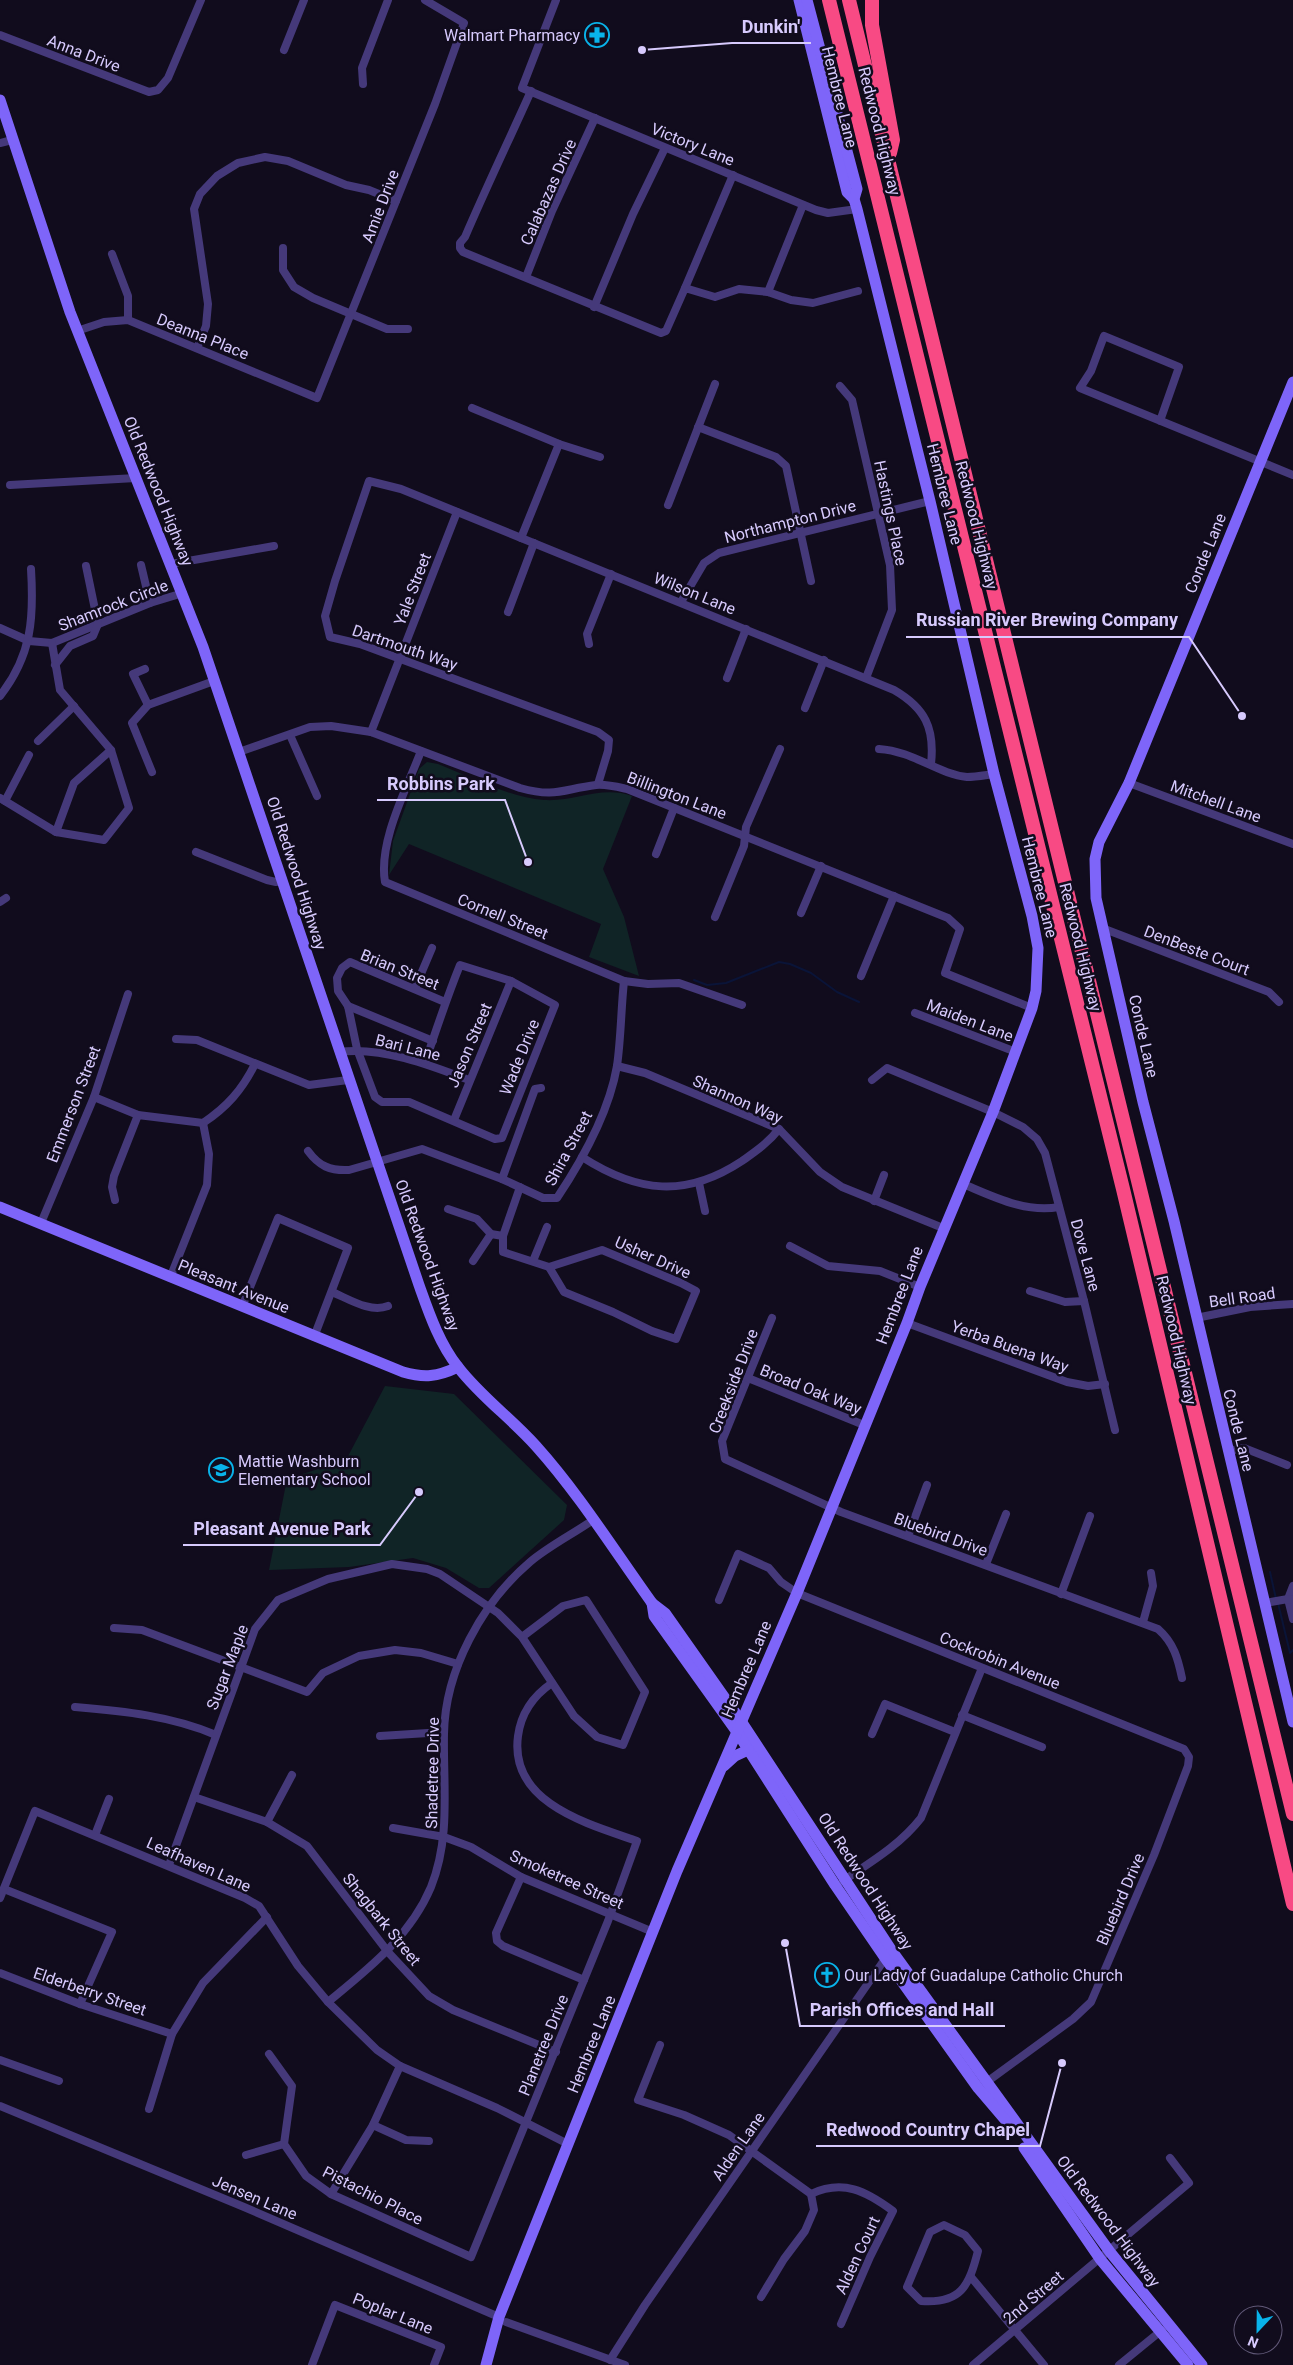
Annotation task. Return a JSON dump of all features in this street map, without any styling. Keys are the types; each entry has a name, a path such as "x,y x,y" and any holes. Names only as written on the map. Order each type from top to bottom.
{"highway":[{"name":"Redwood Highway","path":"829,0 1123,1189 1293,1904"},
{"name":"Redwood Highway","path":"850,0 1293,1814"},
{"path":"872,0 872,25 893,140 888,161"}],"street":[{"name":"Anna Drive","path":"0,35 142,91 149,92 158,90 168,78 201,0"},
{"path":"284,50 304,0"},
{"path":"363,84 362,68 388,0"},
{"name":"Amie Drive","path":"317,398 435,104 464,22 425,0"},
{"name":"Victory Lane","path":"556,0 522,88 803,205 828,213 855,204"},
{"name":"Hembree Lane","path":"486,2365 568,2144 653,1932 797,1593 944,1228 993,1112 1032,1008 1036,991 1038,948 1032,916 994,774 930,501 855,204 847,192 798,0"},
{"name":"Hembree Lane","path":"807,0 857,189 855,204"},
{"path":"531,91 512,134 496,163 466,237 460,243 460,248 467,254 594,307 661,333 666,331 706,237 721,208 733,175"},
{"name":"Old Redwood Highway","path":"0,100 54,268 183,594 214,681 348,1080 429,1314 442,1342 458,1367 486,1398 535,1445 593,1520 652,1603 666,1613 741,1721 840,1882"},
{"name":"Calabazas Drive","path":"526,277 552,211 596,118"},
{"path":"0,143 12,140"},
{"path":"594,307 633,214 665,148"},
{"path":"197,348 206,326 208,304 194,209 200,194 217,176 238,163 265,157 288,162 346,185 370,190 396,201"},
{"path":"768,292 803,205"},
{"path":"283,248 283,270 294,287 312,298 387,329 408,329"},
{"path":"112,254 128,296 128,320"},
{"path":"684,288 715,297 739,289 768,292 791,300 813,303 858,291"},
{"name":"Deanna Place","path":"77,330 104,322 128,320 317,398"},
{"path":"1160,421 1179,367 1104,336 1091,370 1080,388 1160,421 1260,462 1293,475"},
{"name":"Conde Lane","path":"1293,382 1129,783 1099,842 1095,859 1096,898 1102,928 1228,1452 1280,1601 1293,1720"},
{"path":"668,505 715,384"},
{"name":"Hastings Place","path":"840,386 852,400 890,565 892,610 866,678"},
{"path":"472,408 558,444 600,457"},
{"path":"698,427 776,457 786,466 811,581"},
{"path":"521,538 558,444"},
{"path":"10,485 136,478"},
{"name":"Dartmouth Way","path":"401,489 369,481 325,616 330,637 360,644 598,732 609,740 608,751 598,784"},
{"name":"Wilson Lane","path":"401,489 824,660 909,699 921,711 932,732 931,764"},
{"name":"Northampton Drive","path":"681,602 704,563 719,552 930,501"},
{"name":"Yale Street","path":"371,732 458,512"},
{"path":"508,612 534,543"},
{"path":"171,564 274,546"},
{"path":"141,565 150,604"},
{"path":"55,665 70,646 93,636 98,624 86,566"},
{"path":"0,696 9,684 29,641 33,605 32,568"},
{"path":"589,644 587,634 611,574"},
{"name":"Shamrock Circle","path":"0,628 29,641 52,643 150,604 183,594"},
{"path":"727,678 746,629"},
{"name":"Shamrock Circle","path":"2,800 56,832 104,840 129,808 111,750 60,690 52,643"},
{"path":"805,708 824,660"},
{"path":"145,668 133,674 148,705"},
{"path":"152,772 132,724 148,705 214,681"},
{"path":"38,741 74,706"},
{"name":"Billington Lane","path":"239,752 310,727 330,726 371,732 539,793 557,794 598,784 627,789 948,918 960,929 945,973 1032,1008"},
{"path":"290,735 317,796"},
{"path":"715,917 744,846 746,827 780,749"},
{"path":"879,749 897,750 968,777 994,774"},
{"path":"56,832 74,784 111,750"},
{"name":"Cornell Street","path":"421,751 389,837 383,867 385,882 624,981 648,984 679,983 742,1005"},
{"path":"2,800 29,754"},
{"name":"Mitchell Lane","path":"1129,783 1293,844"},
{"path":"656,854 674,808"},
{"path":"196,852 267,880 282,881"},
{"path":"802,913 821,866"},
{"path":"861,976 894,896"},
{"name":"DenBeste Court","path":"1102,928 1269,992 1279,1002"},
{"path":"415,988 432,948"},
{"name":"Brian Street","path":"357,1049 348,1006 338,991 337,978 342,968 350,962 445,1002"},
{"name":"Wade Drive","path":"357,1049 371,1090 382,1102 409,1102 454,1120 487,1137 502,1138 555,1005 511,981 460,965 445,1002 425,1063"},
{"name":"Jason Street","path":"454,1120 511,981"},
{"name":"Shira Street","path":"308,1150 316,1162 328,1168 349,1170 377,1160 422,1149 502,1179 543,1198 557,1198 582,1157 608,1099 617,1066 624,981"},
{"name":"Emmerson Street","path":"41,1223 94,1097 128,994"},
{"path":"348,1006 433,1041"},
{"name":"Maiden Lane","path":"915,1013 1016,1052"},
{"path":"176,1039 196,1040 309,1085 348,1080"},
{"name":"Bari Lane","path":"339,1052 357,1049 425,1063 469,1080"},
{"path":"94,1097 138,1115 203,1123 231,1102 244,1087 255,1064"},
{"name":"Shannon Way","path":"617,1066 645,1073 779,1129 820,1172 842,1187 944,1228"},
{"path":"872,1080 887,1068 993,1112"},
{"path":"502,1179 527,1107 535,1089 541,1088"},
{"name":"Dove Lane","path":"993,1112 1023,1127 1037,1139 1045,1153 1084,1300 1115,1430"},
{"path":"115,1200 112,1187 114,1176 138,1115"},
{"path":"170,1278 207,1185 209,1154 203,1123"},
{"path":"582,1157 615,1176 648,1185 673,1187 699,1183 721,1175 765,1146 779,1129"},
{"path":"874,1201 884,1174"},
{"path":"699,1183 705,1212"},
{"path":"963,1184 1018,1205 1034,1208 1059,1207"},
{"path":"520,1187 503,1236 503,1252 549,1267"},
{"name":"Pleasant Avenue","path":"0,1207 242,1308 418,1376 429,1377 458,1367"},
{"path":"448,1209 477,1219 491,1234 503,1236"},
{"path":"242,1308 278,1218 348,1248 314,1337"},
{"path":"533,1261 547,1227"},
{"path":"472,1261 491,1234"},
{"path":"790,1246 828,1266 880,1272 920,1287"},
{"name":"Usher Drive","path":"602,1250 681,1283 696,1292 676,1339 652,1331 613,1312 564,1292 549,1267 602,1250"},
{"path":"1030,1291 1065,1302 1084,1300"},
{"path":"332,1292 369,1307 380,1309 388,1306"},
{"name":"Bell Road","path":"1196,1318 1250,1307 1293,1304"},
{"name":"Creekside Drive","path":"772,1318 722,1441 725,1459 831,1508"},
{"name":"Yerba Buena Way","path":"907,1323 1067,1382 1088,1386 1105,1384"},
{"name":"Broad Oak Way","path":"748,1378 864,1425"},
{"path":"1228,1452 1244,1448 1288,1465"},
{"path":"908,1536 927,1485"},
{"name":"Bluebird Drive","path":"831,1508 1158,1629 1167,1637 1177,1654 1182,1678"},
{"path":"986,1564 1006,1514"},
{"path":"1061,1594 1090,1516"},
{"name":"Shadetree Drive","path":"328,2002 388,1952 411,1923 430,1888 439,1864 444,1837 446,1778 444,1732 458,1664 476,1625 489,1605 530,1562 593,1520"},
{"name":"Cockrobin Avenue","path":"719,1600 738,1554 770,1568 781,1582 797,1593 1184,1749 1189,1757"},
{"name":"Sugar Maple","path":"169,1865 255,1629 278,1600 328,1579 392,1564 427,1569 440,1574 489,1605 522,1637 574,1716 597,1737 623,1745 645,1692 586,1600 563,1606 522,1637"},
{"path":"1143,1622 1153,1586 1151,1573"},
{"path":"1293,1586 1280,1601 1293,1619"},
{"name":"Old Redwood Highway","path":"652,1603 654,1616 737,1732 888,1954 982,2085 1100,2259 1164,2328 1202,2365"},
{"path":"114,1628 142,1630 307,1692 323,1673 359,1656 394,1650 421,1653 458,1664"},
{"path":"840,1882 889,1850 909,1833 920,1818 982,1668"},
{"name":"Planetree Drive","path":"471,2257 556,2052 611,1913 637,1841 587,1823 555,1808 534,1791 522,1772 516,1747 520,1721 531,1702 552,1683"},
{"path":"872,1734 885,1704 955,1732"},
{"path":"76,1707 136,1713 187,1724 216,1734"},
{"path":"962,1715 1042,1747"},
{"path":"380,1736 444,1732"},
{"path":"720,1771 735,1756 748,1750"},
{"name":"Bluebird Drive","path":"982,2085 1073,2019 1090,2002 1154,1854 1188,1766 1189,1757"},
{"path":"267,1822 292,1775"},
{"name":"Shagbark Street","path":"194,1797 267,1822 307,1846 388,1952 429,1996 453,2010 556,2052"},
{"path":"95,1835 109,1799"},
{"name":"Leafhaven Lane","path":"4,1889 34,1811 169,1865 245,1898 259,1906 298,1966 328,2002 377,2050 400,2066 497,2108 568,2144"},
{"name":"Smoketree Street","path":"393,1828 444,1837 471,1846 521,1877 653,1932"},
{"path":"521,1877 496,1933 496,1941 503,1946 584,1980"},
{"path":"0,1898 4,1889 112,1932 80,2004"},
{"path":"149,2109 172,2034 203,1983 267,1917"},
{"name":"Alden Lane","path":"610,2360 645,2305 888,1954"},
{"name":"Elderberry Street","path":"0,1973 80,2004 172,2034"},
{"path":"660,2045 638,2100 684,2115 729,2135 750,2152 811,2194 814,2210 805,2230 784,2259 761,2297"},
{"path":"246,2155 284,2144 292,2086 269,2054"},
{"path":"0,2060 59,2080"},
{"path":"331,2194 374,2125 400,2066"},
{"name":"Old Redwood Highway","path":"982,2085 1110,2252 1188,2365"},
{"name":"Jensen Lane","path":"0,2106 244,2206 502,2319 625,2365"},
{"path":"374,2125 406,2140 429,2141"},
{"name":"Pistachio Place","path":"284,2144 306,2176 331,2194 471,2257"},
{"name":"2nd Street","path":"973,2365 1110,2252 1189,2183 1170,2158"},
{"name":"Alden Court","path":"811,2194 824,2188 841,2186 872,2196 893,2211 874,2248 841,2324"},
{"path":"944,2225 966,2235 978,2251 971,2277 958,2294 936,2302 921,2301 907,2287 930,2232 944,2225"},
{"path":"971,2277 1044,2365"},
{"name":"Poplar Lane","path":"312,2365 335,2305 441,2347 434,2365"},
{"path":"1119,2365 1164,2328"}],"green space":[{"path":"427,762 438,764 503,791 530,798 555,800 610,792 632,796 603,869 624,917 639,976 589,957 601,924 409,844 389,875 393,841 419,769"},
{"path":"385,1386 454,1394 567,1505 564,1520 489,1588 479,1588 446,1568 413,1558 349,1567 269,1570 287,1479 346,1460"}],"waterway":[{"path":"694,980 707,985 726,983 779,962 790,964 811,973 837,992 859,1002"},
{"path":"1270,1572 1276,1599"},
{"path":"1278,1603 1290,1653 1293,1650"}],"place":[{"name":"Walmart Pharmacy","path":"597,35"},
{"name":"Dunkin'","path":"642,50"},
{"name":"Russian River Brewing Company","path":"1242,716"},
{"name":"Robbins Park","path":"528,862"},
{"name":"Mattie Washburn Elementary School","path":"221,1470"},
{"name":"Pleasant Avenue Park","path":"419,1492"},
{"name":"Parish Offices and Hall","path":"785,1943"},
{"name":"Our Lady of Guadalupe Catholic Church","path":"827,1975"},
{"name":"Redwood Country Chapel","path":"1062,2063"}]}
